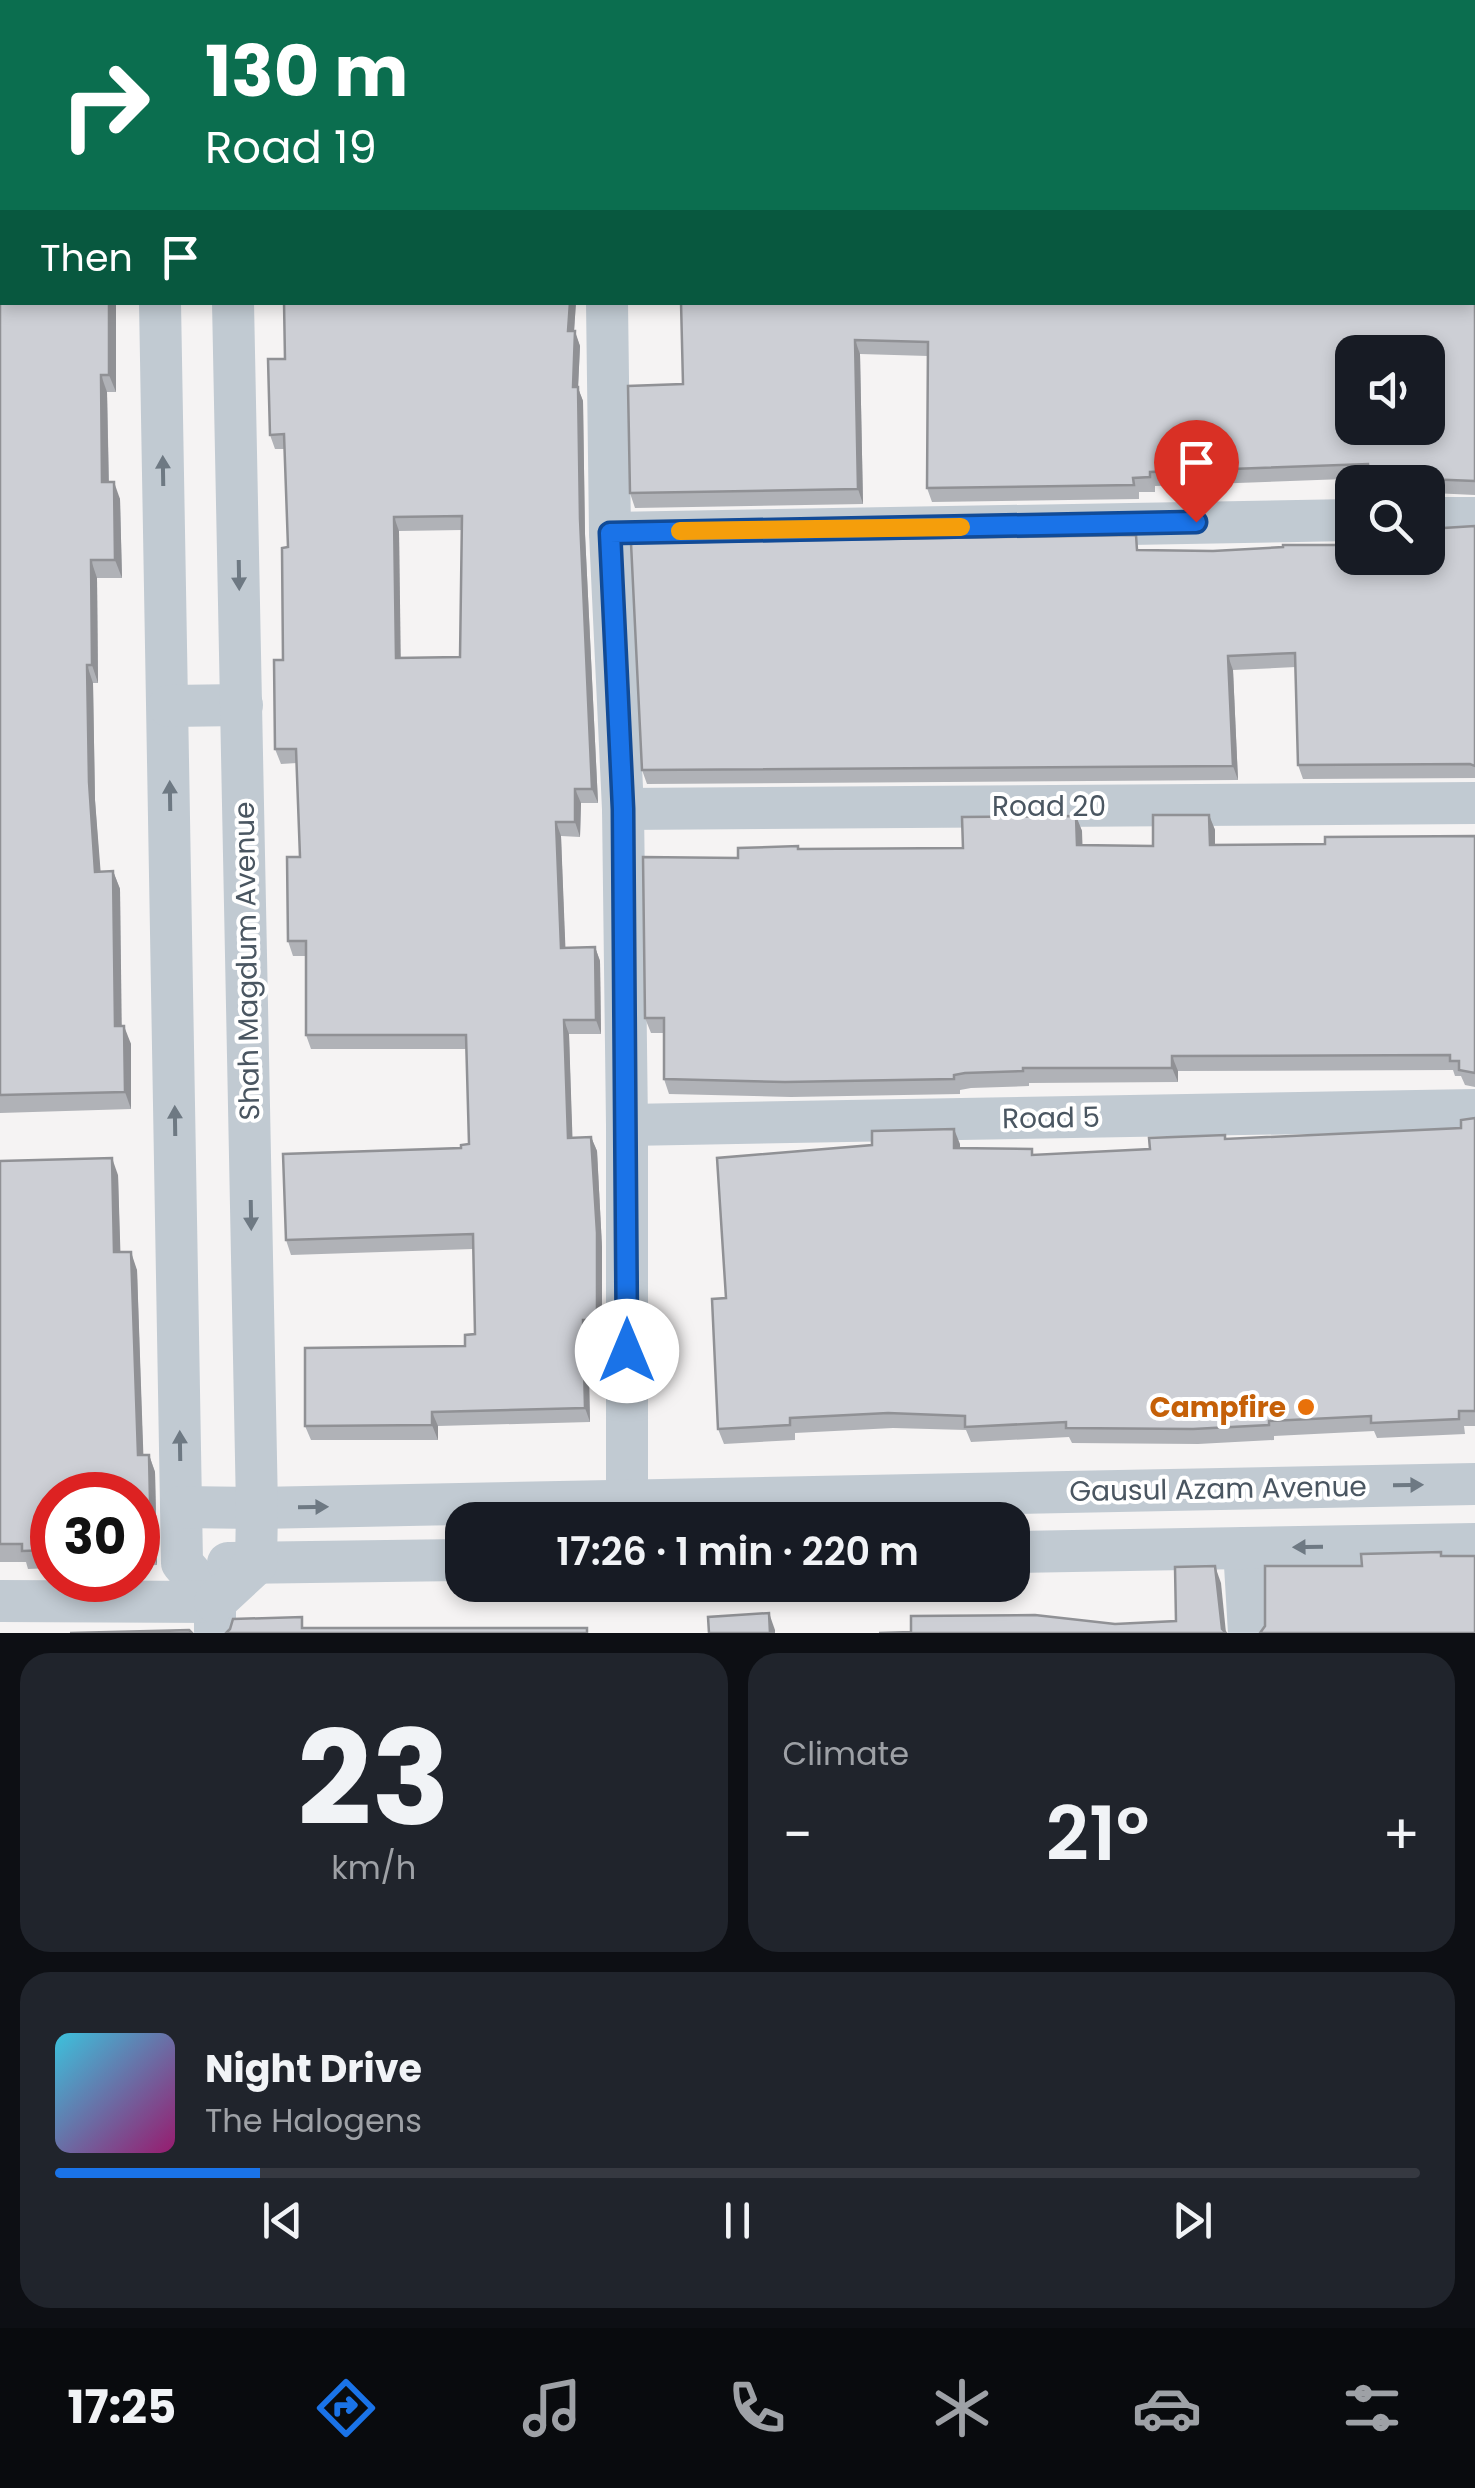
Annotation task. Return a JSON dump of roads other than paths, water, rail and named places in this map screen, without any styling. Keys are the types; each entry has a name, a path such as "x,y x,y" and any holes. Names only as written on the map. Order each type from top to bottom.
{"street":[{"path":"160,305 182,1563 215,1617"},
{"name":"Shah Magdum Avenue","path":"233,305 256,1564"},
{"path":"607,305 610,533 623,809 626,1501"},
{"path":"1445,518 1475,518"},
{"path":"610,533 1335,520"},
{"path":"168,706 242,705"},
{"name":"Road 20","path":"623,809 1475,803"},
{"name":"Road 5","path":"627,1125 1475,1110"},
{"name":"Gausul Azam Avenue","path":"181,1507 1475,1484"},
{"path":"1030,1552 1475,1544"},
{"path":"1244,1548 1248,1633"},
{"path":"182,1563 445,1560"},
{"path":"215,1617 256,1564"},
{"path":"0,1601 215,1617"}],"place":[{"name":"Campfire","path":"1306,1407"}]}
